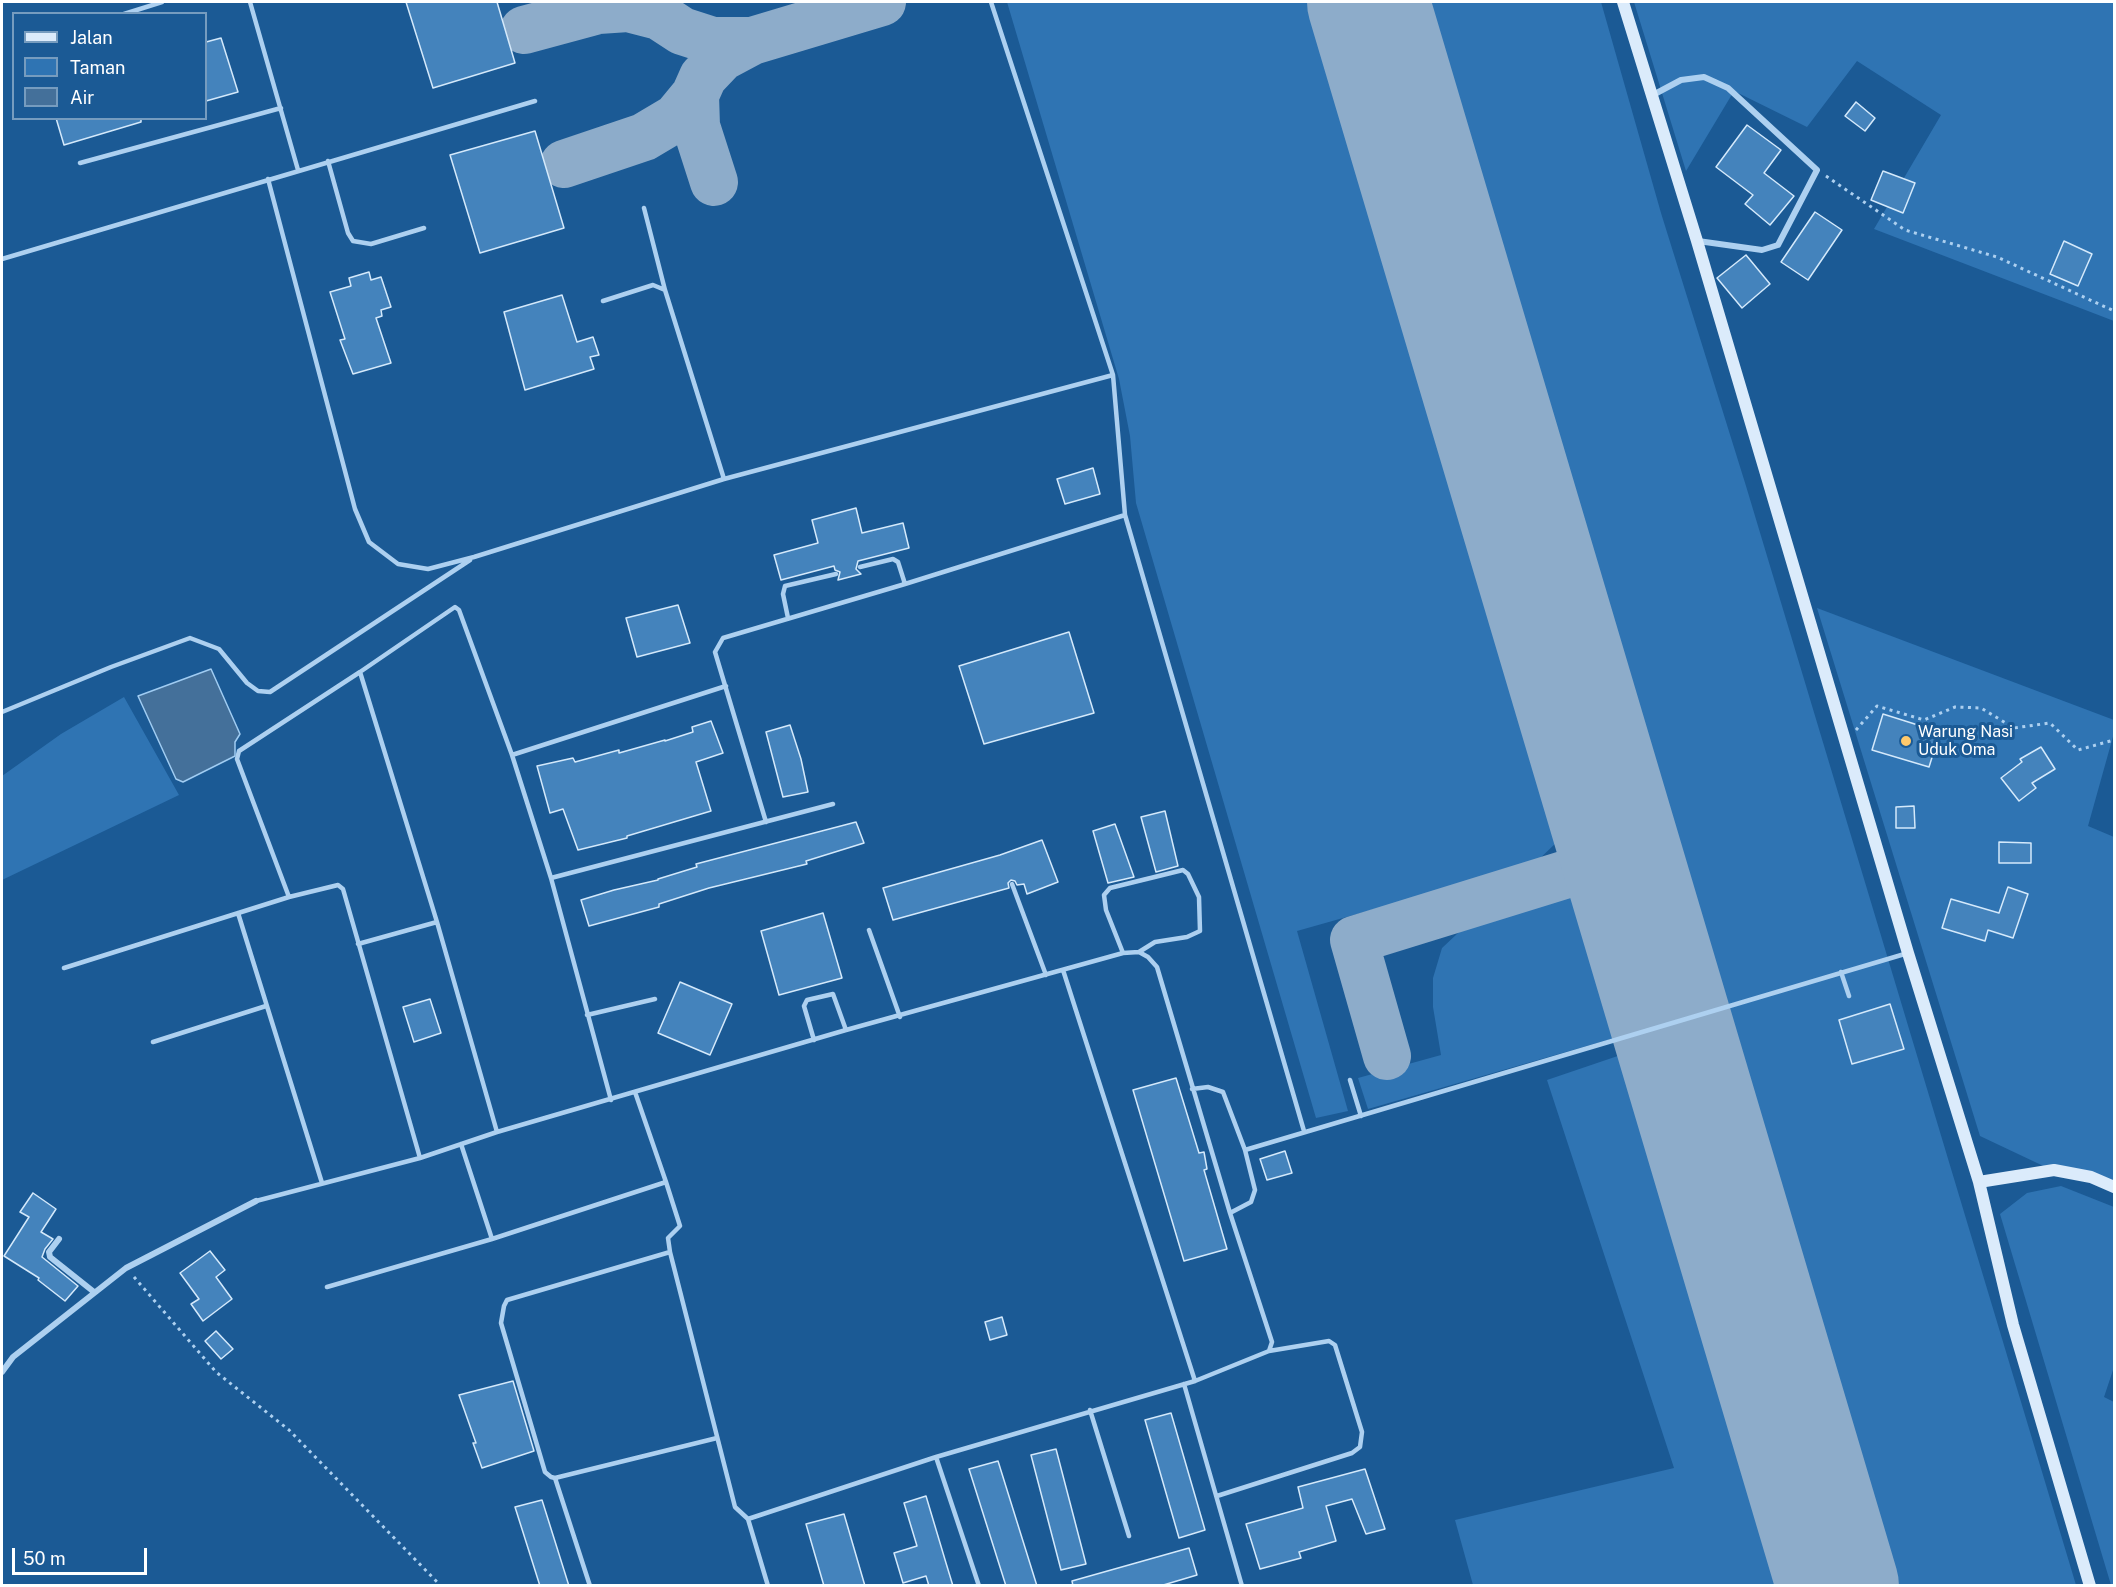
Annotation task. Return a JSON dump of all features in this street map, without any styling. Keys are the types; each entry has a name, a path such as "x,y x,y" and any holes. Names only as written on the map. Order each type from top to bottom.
{"street":[{"path":"1623,2 1697,241 1908,953 1979,1182 2013,1325 2090,1586"},
{"path":"1651,96 1681,80 1704,77 1728,88 1817,170 1778,245 1762,250 1697,241"},
{"path":"1979,1182 2054,1170 2091,1177 2115,1187"},
{"path":"2,1372 13,1357 126,1268 256,1201"},
{"path":"59,1239 49,1252 50,1257 94,1292"}],"lane":[{"path":"130,12 162,2"},
{"path":"250,2 298,170"},
{"path":"991,2 1113,375 1125,515 1304,1131"},
{"path":"2,259 535,101"},
{"path":"80,163 281,108"},
{"path":"328,161 348,233 353,242 371,244 424,228"},
{"path":"268,179 355,509 369,542 398,564 428,569 474,557 724,479 1113,375"},
{"path":"644,207 665,290 724,479"},
{"path":"603,301 653,285 665,290"},
{"path":"766,822 715,652 723,638 1125,515"},
{"path":"2,712 111,667 190,638 219,649 247,683 258,691 270,692 474,557"},
{"path":"860,567 893,559 898,562 905,584"},
{"path":"788,618 783,594 786,586 836,574"},
{"path":"289,897 237,759 239,751 454,607 459,610 512,755 551,879 610,1100"},
{"path":"360,672 497,1132"},
{"path":"512,755 726,686"},
{"path":"551,879 832,804"},
{"path":"1123,952 1106,910 1104,895 1110,888 1183,870 1188,874 1199,897 1200,931 1187,937 1155,942 1139,952"},
{"path":"1012,884 1046,975"},
{"path":"64,968 289,897 338,885 343,889 420,1158"},
{"path":"238,913 322,1184"},
{"path":"358,944 436,922"},
{"path":"869,930 900,1017"},
{"path":"256,1201 420,1158 497,1132 846,1030 900,1017 1123,952 1139,952 1148,957 1157,967 1192,1089 1272,1342 1269,1351"},
{"path":"1245,1150 1908,953"},
{"path":"1063,970 1195,1381"},
{"path":"1841,972 1849,996"},
{"path":"814,1040 804,1005 807,1000 833,994 846,1030"},
{"path":"587,1015 655,999"},
{"path":"153,1042 266,1006"},
{"path":"1350,1080 1361,1116"},
{"path":"1192,1089 1208,1087 1223,1092 1245,1150 1255,1190 1251,1202 1230,1212"},
{"path":"635,1092 680,1226 668,1238 670,1251 735,1508 748,1518 768,1586"},
{"path":"461,1144 492,1239"},
{"path":"327,1287 492,1239 666,1182"},
{"path":"590,1586 555,1478 545,1472 501,1323 504,1306 507,1300 670,1251"},
{"path":"748,1518 936,1457 1195,1381 1269,1351 1329,1341 1335,1345 1362,1432 1360,1447 1352,1453 1216,1496"},
{"path":"1184,1384 1242,1586"},
{"path":"1090,1410 1129,1536"},
{"path":"555,1478 717,1438"},
{"path":"936,1457 979,1586"}],"path":[{"path":"1817,170 1905,230 1997,257 2115,311"},
{"path":"1845,742 1877,706 1924,720 1955,707 1981,708 2014,728 2050,723 2078,750 2115,740"},
{"path":"126,1268 216,1372 289,1430 441,1586"}],"green space":[{"path":"1007,2 1328,2 1356,30 1579,794 1572,823 1558,841 1534,864 1297,931 1348,1111 1316,1118 1136,503 1130,436 1119,379"},
{"path":"1399,2 1601,2 1661,213 1746,486 2076,1585 1863,1585 1397,19"},
{"path":"1634,2 2114,2 2114,321 1874,229 1941,115 1857,61 1807,127 1734,91 1686,171"},
{"path":"1817,608 2114,720 2114,733 2088,826 2114,837 2114,1187 2054,1171 1980,1136"},
{"path":"124,697 179,795 2,880 2,776 61,734"},
{"path":"1570,897 1585,901 1620,932 1649,1028 1368,1109 1358,1078 1441,1055 1433,1007 1433,978 1442,948 1473,919 1521,904"},
{"path":"1653,1044 1815,1585 1473,1585 1455,1520 1674,1468 1547,1080"},
{"path":"2061,1186 2114,1207 2114,1367 2104,1397 2114,1402 2114,1585 2111,1585 2000,1214 2027,1193"}],"water":[{"path":"211,669 240,734 235,742 235,756 183,782 176,779 138,696"}],"building":[{"path":"406,2 497,2 515,63 433,88"},
{"path":"221,38 238,92 207,101 207,42"},
{"path":"1856,102 1875,118 1865,131 1845,116"},
{"path":"57,120 141,120 141,122 64,145"},
{"path":"1747,125 1781,150 1764,173 1794,196 1770,225 1745,204 1753,195 1716,167"},
{"path":"535,131 564,228 480,253 450,155"},
{"path":"1883,171 1915,183 1903,213 1871,200"},
{"path":"1815,212 1842,230 1808,280 1781,262"},
{"path":"2064,241 2092,254 2078,286 2050,274"},
{"path":"1746,255 1770,284 1742,308 1717,278"},
{"path":"369,272 371,280 381,277 391,307 381,310 382,316 376,318 391,363 353,374 340,340 345,339 330,292 351,286 349,278"},
{"path":"562,295 577,342 593,337 599,355 590,357 594,369 525,390 504,312"},
{"path":"1093,468 1100,494 1065,504 1057,479"},
{"path":"856,508 862,533 903,523 909,548 858,561 856,569 861,574 838,580 840,572 835,570 834,566 781,580 774,555 818,543 812,520"},
{"path":"678,605 690,643 637,657 626,618"},
{"path":"1069,632 1094,713 984,744 959,666"},
{"name":"Warung Nasi Uduk Oma","path":"1883,714 1940,732 1929,767 1872,750"},
{"path":"711,721 723,753 696,762 711,811 627,836 627,838 578,850 563,809 550,813 537,766 573,758 575,762 619,750 619,753 693,732 692,727"},
{"path":"790,725 801,759 808,792 783,797 766,732"},
{"path":"2041,747 2055,769 2032,783 2036,788 2019,801 2001,778 2022,762 2020,759"},
{"path":"1914,806 1915,828 1896,828 1896,807"},
{"path":"1165,811 1178,866 1156,872 1141,817"},
{"path":"856,822 864,843 806,861 807,864 709,888 659,904 659,907 589,926 581,900 658,880 697,867 696,864"},
{"path":"1115,824 1134,877 1108,883 1093,831"},
{"path":"1042,840 1058,882 1027,894 1024,884 1017,885 1011,880 1008,883 1009,888 893,920 883,888 1000,855"},
{"path":"1999,842 2031,843 2031,863 1999,863"},
{"path":"2008,887 2028,894 2013,938 1988,930 1985,941 1942,928 1951,899 1999,913"},
{"path":"823,913 842,978 779,995 761,931"},
{"path":"680,982 732,1004 710,1055 658,1033"},
{"path":"430,999 441,1033 414,1042 403,1007"},
{"path":"1890,1004 1904,1049 1852,1064 1839,1020"},
{"path":"1176,1078 1199,1153 1204,1152 1207,1169 1204,1170 1227,1249 1184,1261 1133,1090"},
{"path":"1285,1151 1292,1173 1267,1180 1260,1159"},
{"path":"33,1193 56,1209 41,1232 53,1239 42,1257 78,1286 65,1301 38,1280 39,1278 4,1256 29,1217 20,1212"},
{"path":"210,1251 225,1270 216,1277 232,1299 203,1321 191,1304 199,1299 180,1273"},
{"path":"1002,1317 1007,1335 990,1340 985,1322"},
{"path":"216,1331 233,1349 221,1359 205,1341"},
{"path":"513,1381 534,1451 482,1468 459,1395"},
{"path":"1171,1413 1205,1530 1179,1538 1145,1420"},
{"path":"1056,1449 1086,1564 1061,1570 1031,1455"},
{"path":"998,1461 1037,1586 1006,1586 969,1469"},
{"path":"1365,1469 1385,1529 1366,1534 1352,1499 1326,1506 1336,1541 1299,1552 1301,1558 1260,1569 1246,1524 1303,1508 1298,1487"},
{"path":"926,1496 953,1586 929,1586 926,1576 903,1583 894,1553 917,1546 904,1503"},
{"path":"542,1500 569,1586 540,1586 515,1507"},
{"path":"844,1514 865,1586 824,1586 806,1524"},
{"path":"1189,1548 1197,1575 1160,1586 1073,1586 1072,1581"}],"taxiway":[{"path":"564,164 644,137 676,118 695,95 703,77 722,57 752,41 882,2"},
{"path":"524,30 598,10 628,8 659,16 682,31 713,41 752,41"},
{"path":"695,95 696,126 714,182"},
{"path":"1387,1056 1354,940 1622,857"}],"runway":[{"path":"1368,2 1838,1586"}],"place":[{"name":"Warung Nasi Uduk Oma","path":"1906,741"}]}
